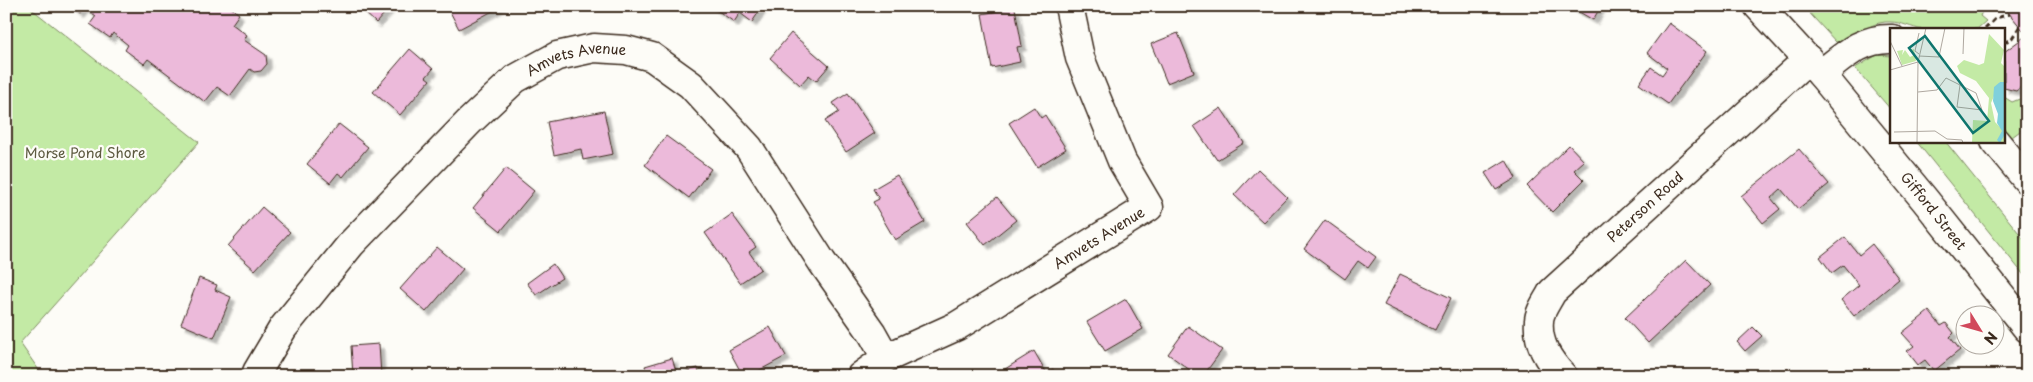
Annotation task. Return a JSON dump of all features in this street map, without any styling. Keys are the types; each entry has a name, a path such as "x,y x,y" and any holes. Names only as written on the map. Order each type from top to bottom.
{"street":[{"name":"Amvets Avenue","path":"861,376 886,358 957,326 1149,207 1122,161 1080,58 1069,6"},
{"name":"Gifford Street","path":"1758,6 1815,67 1926,200 2027,328"},
{"name":"Peterson Road","path":"1563,376 1549,361 1542,348 1538,320 1552,292 1815,67 1873,40 1890,39"},
{"name":"Amvets Avenue","path":"257,376 257,372 282,328 351,244 469,122 515,78 557,56 594,48 626,50 652,56 691,85 749,148 822,262 872,333 886,358"},
{"path":"1996,142 2027,180"}],"path":[{"path":"1986,28 1996,18 2010,14"},
{"path":"2006,42 2012,38 2020,26"}],"green space":[{"name":"Morse Pond Shore","path":"6,6 28,6 199,142 20,343 43,376 6,376"},
{"path":"1803,6 1976,6 1984,8 1980,16 1986,21 1978,28 1916,28 1899,23 1885,22 1836,42"},
{"path":"1877,55 1890,56 1890,109 1855,68"},
{"path":"2006,98 2012,102 2022,98 2027,101 2027,126 2012,137 2006,135"},
{"path":"1917,142 1946,142 2027,243 2027,279"}],"building":[{"path":"70,6 229,6 239,14 232,24 247,35 244,40 266,55 267,64 261,71 254,72 250,69 230,96 217,87 205,102 148,59 144,64 125,50 128,45 113,33 110,38 90,24 96,16 85,8 80,14"},
{"path":"368,6 391,6 376,23 363,11"},
{"path":"447,6 502,6 459,29"},
{"path":"711,6 763,6 752,22 740,13 734,22"},
{"path":"1569,6 1601,6 1593,20"},
{"path":"2003,6 2027,6 2027,35"},
{"path":"1015,8 1022,46 1017,47 1020,62 992,68 982,14"},
{"path":"1669,23 1707,51 1668,104 1639,84 1651,67 1662,75 1667,68 1647,53"},
{"path":"791,33 829,66 816,81 809,75 800,85 770,58"},
{"path":"1178,33 1194,72 1167,83 1151,44"},
{"path":"2027,35 2026,93 2021,87 2016,91 2006,88 2006,51"},
{"path":"410,49 433,69 426,77 430,80 400,115 373,92"},
{"path":"848,93 875,133 846,152 825,121 839,112 833,103"},
{"path":"1034,107 1041,118 1045,115 1066,149 1037,167 1009,123"},
{"path":"1221,108 1244,143 1217,160 1194,126"},
{"path":"604,111 613,154 583,160 581,149 554,155 547,122"},
{"path":"339,124 368,147 343,177 338,173 330,183 307,164"},
{"path":"666,136 711,169 689,198 645,165"},
{"path":"1569,145 1584,161 1574,170 1584,180 1552,212 1527,186"},
{"path":"1799,149 1829,184 1798,209 1781,189 1771,198 1780,209 1763,223 1741,196"},
{"path":"1506,160 1516,178 1496,190 1485,173"},
{"path":"506,168 534,191 501,231 473,208"},
{"path":"1258,169 1287,197 1263,222 1234,195"},
{"path":"897,175 925,222 895,240 873,202 879,199 873,189"},
{"path":"997,197 1016,220 985,245 967,222"},
{"path":"262,207 290,232 255,270 228,246"},
{"path":"732,214 756,247 749,252 761,269 740,283 705,233"},
{"path":"1325,220 1376,257 1368,268 1358,261 1345,279 1304,249"},
{"path":"1845,237 1859,255 1872,244 1899,279 1854,316 1841,300 1859,285 1843,265 1832,273 1820,257"},
{"path":"437,247 463,269 426,312 400,289"},
{"path":"1686,260 1710,285 1648,343 1625,318"},
{"path":"553,264 562,278 536,295 527,283"},
{"path":"1400,274 1451,298 1435,330 1384,305"},
{"path":"199,278 217,285 215,290 231,297 214,338 181,324"},
{"path":"1126,299 1143,329 1105,351 1087,322"},
{"path":"1929,311 1941,326 1946,323 1954,333 1950,337 1956,345 1956,353 1934,371 1925,360 1918,365 1907,351 1914,346 1902,333"},
{"path":"1188,326 1222,350 1203,376 1198,376 1168,354"},
{"path":"770,327 786,356 749,376 743,376 729,350"},
{"path":"1753,327 1762,336 1745,351 1737,342"},
{"path":"379,344 381,376 353,376 351,346"},
{"path":"1034,351 1046,372 1053,369 1057,376 998,376 997,374"},
{"path":"672,358 677,374 698,368 700,376 648,376 645,366"}]}
